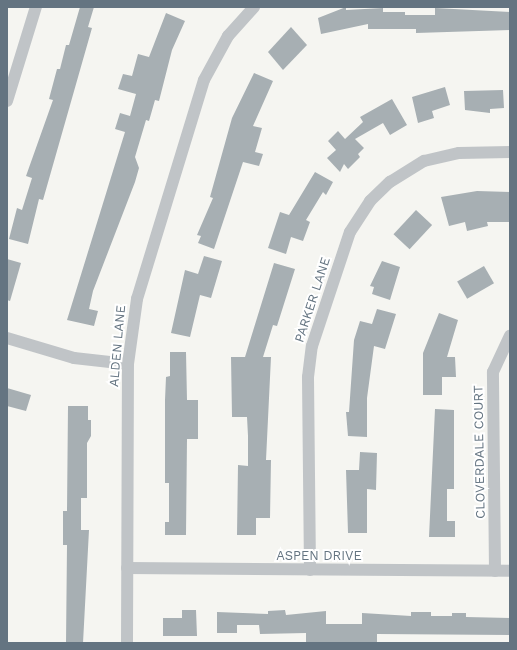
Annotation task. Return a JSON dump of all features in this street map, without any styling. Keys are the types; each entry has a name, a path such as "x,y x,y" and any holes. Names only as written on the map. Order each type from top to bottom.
{"street":[{"path":"7,101 36,7"},
{"name":"ALDEN LANE","path":"127,643 128,364 136,299 204,80 228,36 254,7"},
{"name":"PARKER LANE","path":"310,570 311,354 350,232 370,201 390,182 424,161 459,153 510,152"},
{"name":"CLOVERDALE COURT","path":"495,571 493,372 510,336"},
{"path":"7,338 74,358 128,364"},
{"name":"ASPEN DRIVE","path":"127,568 510,571"}],"building":[{"path":"80,7 94,7 88,27 92,28 43,200 39,199 28,244 9,239 17,208 22,210 32,178 26,176 53,100 49,99 57,69 60,69 66,45 69,45"},
{"path":"346,7 346,10 383,8 383,12 405,12 405,15 435,15 435,8 510,12 510,30 416,33 416,29 368,29 368,24 321,34 318,18"},
{"path":"166,13 185,21 172,50 159,101 155,100 149,121 146,120 135,157 139,168 135,182 93,291 89,309 98,311 94,326 67,320 125,132 115,129 120,113 130,116 136,94 118,89 123,74 132,76 138,54 149,57"},
{"path":"291,27 307,45 283,70 268,52"},
{"path":"254,73 273,81 253,126 262,128 255,152 263,154 259,166 243,162 214,249 198,243 201,236 197,235 213,198 210,197 232,118"},
{"path":"445,87 450,105 432,111 434,118 418,123 412,97"},
{"path":"503,90 504,108 490,109 490,113 465,110 464,91"},
{"path":"392,99 407,125 390,135 383,123 355,139 364,148 358,154 360,157 348,169 344,164 340,172 327,158 336,150 328,141 338,131 345,139 363,122 360,117"},
{"path":"315,172 333,182 326,195 323,192 306,220 310,222 303,241 291,237 286,254 268,248 280,212 289,215"},
{"path":"477,191 510,192 509,222 487,222 488,226 467,231 465,222 449,226 441,197"},
{"path":"416,210 432,225 410,249 393,234"},
{"path":"204,256 222,261 211,298 200,295 190,337 171,333 185,270 198,274"},
{"path":"7,259 21,263 10,301 7,300"},
{"path":"382,261 400,267 390,300 372,294 374,287 370,286"},
{"path":"274,263 295,269 277,326 273,325 263,357 271,357 266,460 271,460 270,518 256,518 256,535 237,535 238,465 248,466 248,436 247,417 232,417 231,357 245,357"},
{"path":"484,266 494,283 467,299 457,282"},
{"path":"377,309 396,314 385,349 374,346 367,398 367,437 348,436 346,412 349,412 354,340 360,321 372,324"},
{"path":"439,313 458,320 447,357 455,357 456,377 442,377 442,395 423,395 423,353"},
{"path":"170,352 186,352 187,400 198,400 198,439 187,439 186,535 165,535 165,522 169,522 169,483 165,483 165,400 166,377 170,376"},
{"path":"7,388 31,395 26,411 7,406"},
{"path":"68,406 88,406 88,420 91,420 91,436 87,443 87,498 81,498 81,530 89,530 83,643 66,643 67,545 63,545 63,511 67,511"},
{"path":"435,409 454,410 454,489 447,489 447,521 455,521 455,537 429,537"},
{"path":"360,452 377,453 376,490 367,489 367,533 348,533 346,470 359,470"},
{"path":"182,610 196,610 197,636 163,636 163,618 182,618"},
{"path":"285,610 286,615 326,611 326,624 362,624 362,613 411,616 411,612 431,612 431,616 452,616 452,613 466,613 466,617 510,618 510,635 377,634 377,643 352,643 306,642 306,633 260,634 259,625 237,625 237,633 217,633 217,612 268,614 268,611"}]}
